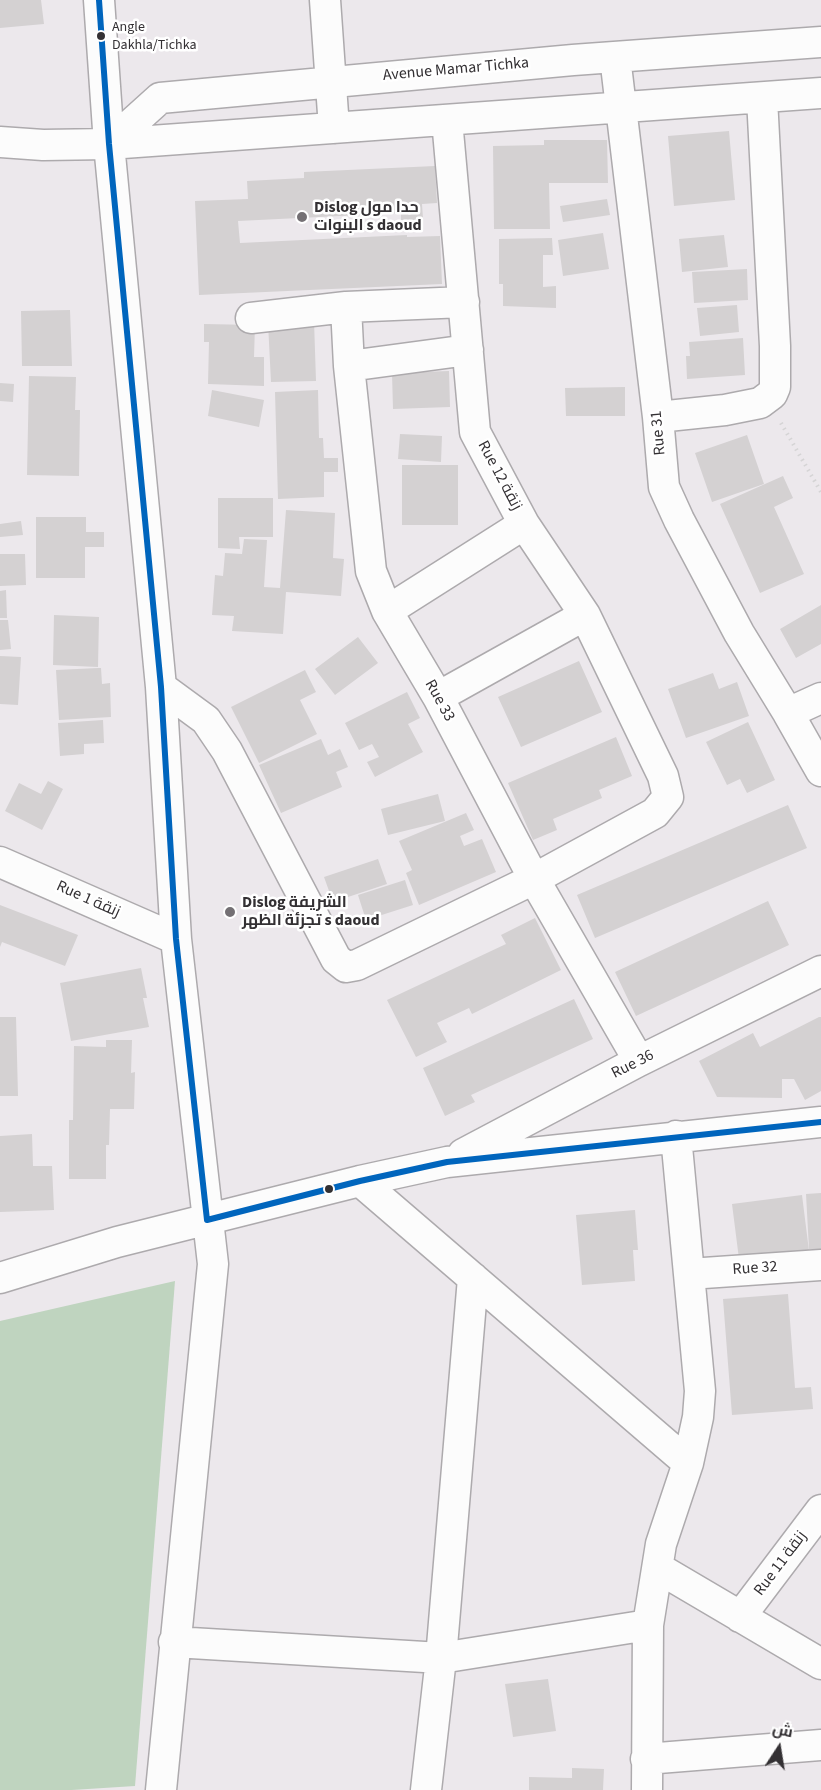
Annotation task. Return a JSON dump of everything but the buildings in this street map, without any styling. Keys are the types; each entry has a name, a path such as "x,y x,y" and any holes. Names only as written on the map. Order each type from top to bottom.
{"street":[{"path":"99,0 109,144 161,687 176,939 213,1264 161,1790"},
{"path":"325,0 334,128"},
{"name":"Avenue Mamar Tichka","path":"109,144 160,98 331,81 821,42"},
{"name":"Rue 31","path":"615,57 619,107 658,417 664,487 738,633 789,713 821,771"},
{"path":"0,142 43,145 109,144 821,93"},
{"path":"658,417 760,404 772,394 776,378 762,98"},
{"name":"Rue 12 زنقة","path":"447,120 475,432 524,525 585,615 663,776 668,796 656,813 534,879"},
{"path":"251,318 346,307 464,302"},
{"name":"Rue 33","path":"346,307 349,366 371,571 387,611 438,698 534,879 639,1061"},
{"path":"349,366 468,350"},
{"path":"387,611 524,525"},
{"path":"438,698 585,615"},
{"path":"161,687 206,720 227,751 336,959 346,967 357,965 534,879"},
{"path":"789,713 821,698"},
{"name":"Rue 1 زنقة","path":"0,862 176,939"},
{"name":"Rue 36","path":"447,1162 639,1061 821,971"},
{"path":"0,1278 117,1242 360,1181 447,1162 821,1122"},
{"path":"647,1790 648,1625 661,1544 688,1462 698,1417 700,1391 676,1136"},
{"path":"360,1181 688,1462"},
{"name":"Rue 32","path":"689,1274 821,1264"},
{"path":"426,1790 441,1658 473,1278"},
{"name":"Rue 11 زنقة","path":"740,1617 821,1510"},
{"path":"658,1568 821,1664"},
{"path":"174,1642 441,1658 648,1625"},
{"path":"646,1759 821,1745"}],"path":[{"path":"767,399 821,492"}],"green space":[{"path":"175,1281 135,1786 72,1790 0,1790 0,1321"}],"transit line":[{"path":"99,0 109,144 161,687 176,939 207,1220"},
{"path":"207,1220 360,1181 447,1162 821,1122"}],"place":[{"name":"Angle Dakhla/Tichka","path":"101,36"},
{"name":"Dislog حدا مول البنوات s daoud","path":"302,217"},
{"name":"Dislog الشريفة تجزئة الظهر s daoud","path":"230,912"}]}
